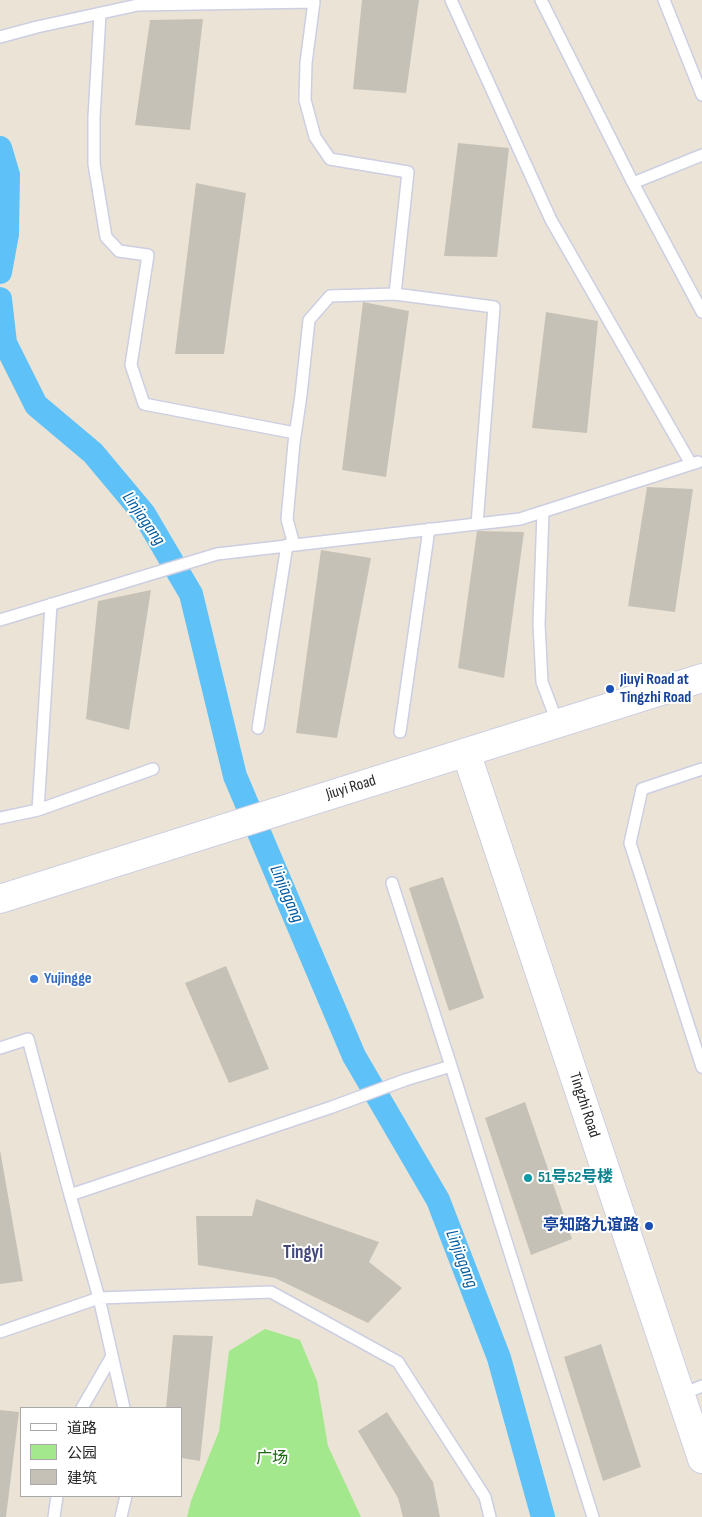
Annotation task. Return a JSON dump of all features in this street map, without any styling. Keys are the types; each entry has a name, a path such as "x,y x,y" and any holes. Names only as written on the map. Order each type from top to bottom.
{"street":[{"name":"Jiuyi Road","path":"0,898 702,678"},
{"name":"Tingzhi Road","path":"466,752 691,1391 701,1454"}],"lane":[{"path":"0,620 208,556 520,519 694,463 550,220 451,0"},
{"path":"541,0 633,183 702,312"},
{"path":"664,0 702,95"},
{"path":"3,36 138,5 314,2 306,63 305,100 316,137 330,159 408,172 395,294"},
{"path":"100,14 94,116 94,164 106,237 119,251 148,255 131,366 144,404 295,433"},
{"path":"633,183 702,155"},
{"path":"258,728 291,545 287,519 309,320 330,296 395,294 494,307 477,524"},
{"path":"543,512 539,624 542,682 556,719 559,722"},
{"path":"400,732 429,529"},
{"path":"38,810 51,604"},
{"path":"0,818 38,810 153,769"},
{"path":"702,769 642,789 630,843 702,1067"},
{"path":"392,883 593,1517"},
{"path":"0,1048 28,1039 100,1298 124,1407"},
{"path":"70,1195 451,1066"},
{"path":"0,1332 100,1298 271,1292 398,1362 485,1497 490,1517"},
{"path":"83,1407 112,1356"},
{"path":"54,1517 57,1497"},
{"path":"121,1517 126,1497"}],"green space":[{"name":"广场","path":"265,1329 300,1340 317,1381 328,1446 361,1517 187,1517 191,1501 219,1431 229,1351"}],"building":[{"path":"362,0 419,0 406,93 353,89"},
{"path":"203,19 190,130 135,125 150,20"},
{"path":"458,143 509,148 497,257 444,256"},
{"path":"196,183 246,193 224,354 175,354"},
{"path":"363,302 409,311 386,477 342,470"},
{"path":"546,312 598,321 587,433 532,428"},
{"path":"647,487 693,489 675,612 628,606"},
{"path":"477,531 524,532 504,678 458,668"},
{"path":"321,550 371,558 337,738 296,733"},
{"path":"151,590 129,730 86,719 98,601"},
{"path":"443,877 484,998 449,1011 409,888"},
{"path":"226,966 269,1069 229,1083 185,983"},
{"name":"51号52号楼","path":"525,1102 572,1239 531,1255 485,1118"},
{"path":"0,1150 23,1281 0,1284"},
{"path":"256,1199 379,1242 369,1262 402,1288 368,1323 275,1278 198,1265 196,1216 252,1216"},
{"path":"173,1335 213,1336 200,1461 182,1458 182,1407 166,1407"},
{"path":"601,1344 641,1467 603,1481 564,1357"},
{"path":"0,1410 19,1412 6,1517 0,1517"},
{"path":"387,1412 433,1482 440,1517 403,1517 398,1498 358,1431"}],"waterway":[{"name":"Linjiagang","path":"0,148 8,175 7,234 0,272"},
{"name":"Linjiagang","path":"0,299 5,343 36,405 93,453 144,514 191,594 235,776 354,1056 438,1200 499,1358 543,1517"}],"place":[{"name":"Jiuyi Road at Tingzhi Road","path":"610,689"},
{"name":"Yujingge","path":"34,979"},
{"name":"51号52号楼","path":"528,1178"},
{"name":"亭知路九谊路","path":"649,1226"}],"district":[{"name":"Tingyi","path":"303,1253"}]}
